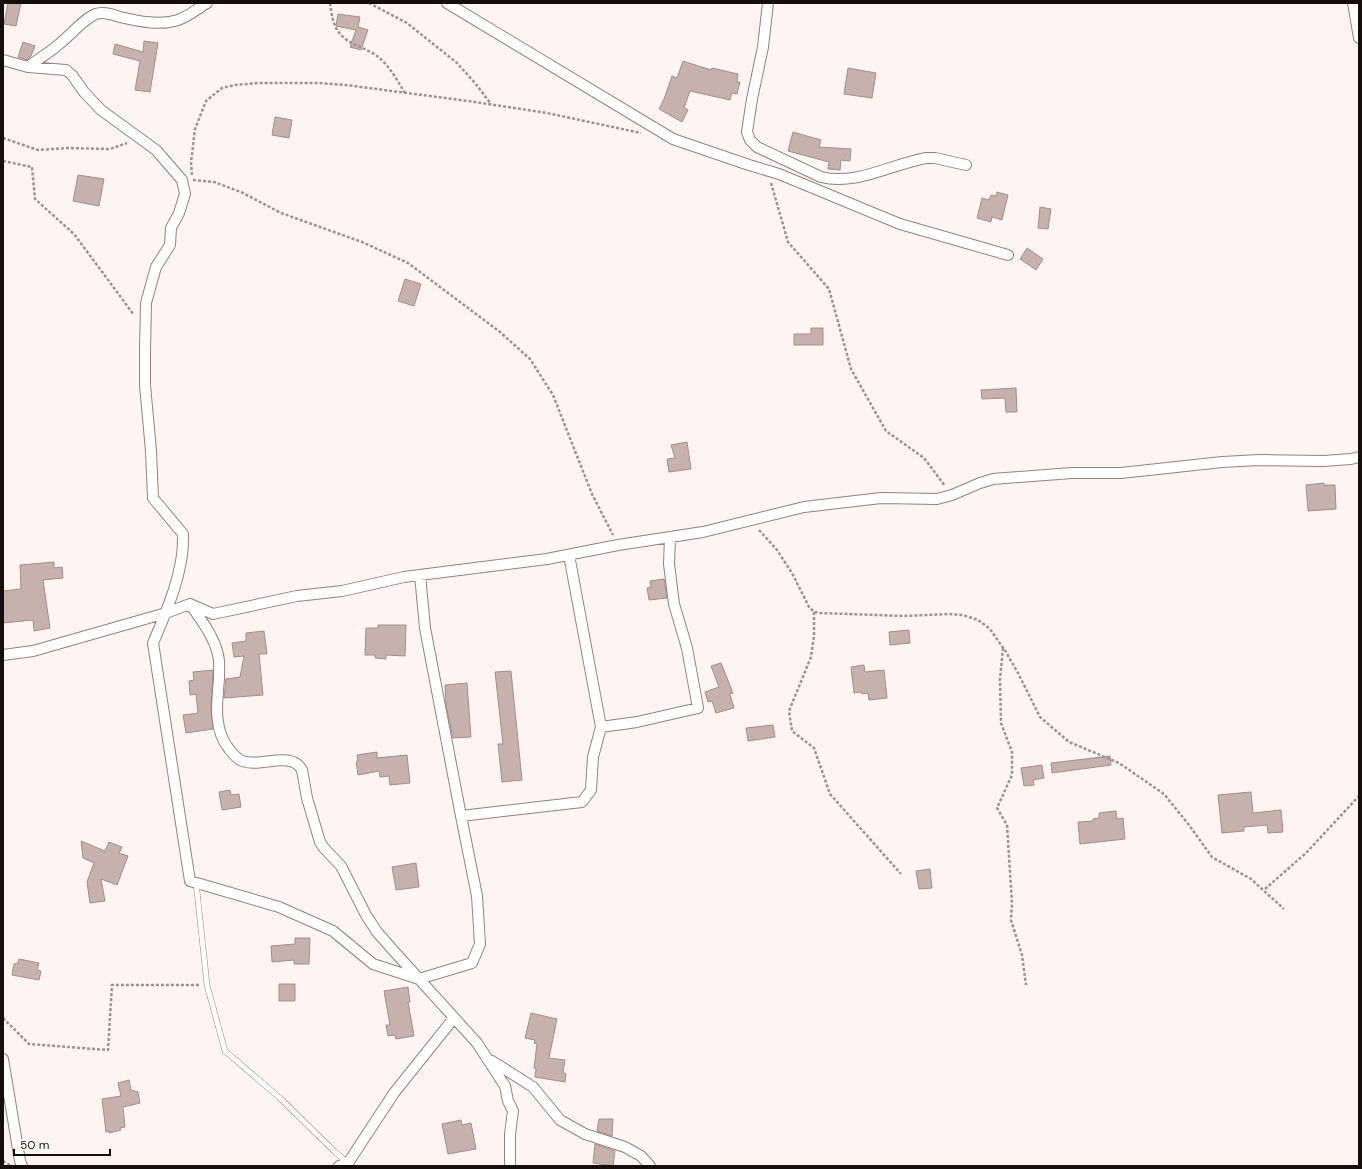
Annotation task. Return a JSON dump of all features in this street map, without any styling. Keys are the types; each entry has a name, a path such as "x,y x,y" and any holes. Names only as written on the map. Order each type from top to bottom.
{"street":[{"path":"28,66 59,45 90,17 96,14 101,13 157,22 168,22 190,15 207,3"},
{"path":"447,3 673,139 779,174 900,224 1008,255"},
{"path":"768,3 747,132 750,140 757,147 821,177 830,179 860,176 926,158 935,158 966,165"},
{"path":"1353,3 1359,38"},
{"path":"3,60 28,66 66,70 72,75 84,92 101,110 156,150 188,180 179,213 171,228 170,245 156,267 146,303 145,385 151,452 153,498 183,534 180,570 166,613 153,643 190,881 279,907 333,931 372,964 419,979 472,963 480,944 477,896 425,628 420,575"},
{"path":"3,655 32,651 166,613 190,604 213,614 296,596 342,591 404,577 547,559 618,545 704,532 804,507 881,498 937,499 952,495 993,479 1072,473 1121,473 1222,462 1259,460 1323,461 1351,459 1359,456"},
{"path":"601,727 638,722 698,708 687,648 674,604 669,564 670,537"},
{"path":"462,816 582,802 591,790 593,757 601,727 569,555"},
{"path":"190,604 212,636 219,655 217,721 221,735 228,749 240,761 247,763 287,760 300,766 314,822 324,848 341,866 366,915 377,932 477,1043 505,1086 508,1101 513,1111 510,1134 510,1166"},
{"path":"346,1165 394,1093 454,1018"},
{"path":"3,1059 22,1166"},
{"path":"488,1059 533,1087 560,1120 585,1134 625,1147 641,1156 650,1166"}],"lane":[{"path":"196,882 206,986 225,1051 281,1099 334,1151 346,1165"}],"path":[{"path":"330,3 336,29 348,42 377,56 405,93"},
{"path":"369,3 406,23 457,63 491,104"},
{"path":"618,545 592,494 553,395 530,359 500,332 408,263 362,242 281,213 241,192 214,182 188,180 194,129 206,101 222,88 235,85 259,83 318,83 405,93 547,113 644,134"},
{"path":"3,138 38,150 67,148 110,149 141,138"},
{"path":"3,161 32,167 35,199 74,234 145,330"},
{"path":"768,171 788,242 829,290 851,369 874,410 886,431 924,458 952,495"},
{"path":"751,520 777,550 792,573 809,607 814,612 904,616 949,614 963,615 978,620 990,629 1003,647 1040,717 1069,742 1119,763 1164,794 1212,857 1251,879 1284,909"},
{"path":"814,612 814,636 811,657 789,710 792,731 814,748 830,794 901,874"},
{"path":"1003,647 1000,679 1001,723 1012,752 1012,775 997,808 1007,825 1012,904 1011,920 1022,955 1026,985"},
{"path":"1265,889 1306,853 1359,796"},
{"path":"3,1018 29,1044 108,1050 112,985 206,986"}],"building":[{"path":"8,3 21,3 16,26 4,24"},
{"path":"338,14 360,17 358,27 368,30 361,50 350,47 356,30 336,26"},
{"path":"144,41 158,43 150,92 135,90 140,61 113,54 115,44 143,52"},
{"path":"23,42 35,46 31,56 27,60 18,57"},
{"path":"683,61 711,70 712,68 738,74 737,82 740,82 737,94 732,93 730,100 690,91 684,108 688,110 682,122 659,109 672,76 677,78"},
{"path":"848,68 876,73 872,98 844,94"},
{"path":"275,117 292,120 289,138 272,135"},
{"path":"793,132 821,140 819,147 851,149 850,161 841,160 840,170 828,169 829,162 788,151"},
{"path":"78,175 104,179 99,206 73,201"},
{"path":"997,192 1008,195 1002,220 992,217 991,222 977,218 982,198 989,200 991,195 996,196"},
{"path":"1040,207 1051,209 1048,229 1038,228"},
{"path":"1027,248 1043,259 1036,270 1020,259"},
{"path":"405,279 421,284 414,306 398,301"},
{"path":"811,328 823,328 823,345 794,345 794,334 811,334"},
{"path":"1016,388 1017,412 1006,412 1005,398 982,399 981,390"},
{"path":"687,442 691,469 669,472 667,459 675,458 671,445"},
{"path":"1324,483 1324,485 1335,485 1336,509 1308,511 1306,485"},
{"path":"54,562 54,568 62,567 63,578 43,580 50,628 34,631 33,620 3,623 3,591 21,589 20,565"},
{"path":"664,579 667,598 649,600 647,588 651,587 650,581"},
{"path":"378,625 406,625 405,656 386,655 386,659 375,658 375,655 365,655 366,628 378,628"},
{"path":"909,630 910,643 890,645 889,632"},
{"path":"264,631 267,654 259,654 263,695 224,698 226,679 240,677 244,656 234,657 232,643 246,641 246,633"},
{"path":"721,663 733,693 730,694 734,708 716,713 712,701 708,702 705,692 719,687 711,666"},
{"path":"864,665 865,672 884,670 887,698 869,700 868,693 854,693 851,667"},
{"path":"213,670 211,706 213,729 186,733 183,715 198,713 196,694 190,695 189,681 194,680 193,672"},
{"path":"511,671 522,780 502,782 498,744 503,744 495,672"},
{"path":"467,683 471,737 453,738 446,705 445,685"},
{"path":"773,725 775,737 748,741 746,728"},
{"path":"377,752 377,758 407,755 410,783 390,785 389,776 380,777 379,771 358,775 356,762 358,761 357,755"},
{"path":"1110,756 1111,765 1052,773 1051,763"},
{"path":"1042,765 1044,778 1033,780 1034,785 1024,786 1021,768"},
{"path":"230,790 231,795 239,794 241,807 222,810 219,792"},
{"path":"1251,792 1253,813 1281,810 1283,832 1268,833 1267,825 1244,827 1244,831 1222,833 1218,795"},
{"path":"1116,811 1117,819 1123,818 1125,839 1080,844 1078,822 1093,821 1093,819 1099,818 1099,813"},
{"path":"81,841 105,851 109,842 122,847 119,853 128,856 117,885 101,879 105,901 90,903 87,882 94,863 83,858"},
{"path":"416,863 419,887 396,890 392,867"},
{"path":"930,869 932,888 919,889 916,871"},
{"path":"295,938 310,938 309,964 294,964 294,960 272,962 271,946 295,944"},
{"path":"19,959 39,963 37,970 41,971 39,980 12,975 14,964 18,963"},
{"path":"279,984 295,984 295,1001 279,1001"},
{"path":"408,987 410,1002 408,1002 414,1036 396,1039 395,1035 388,1036 386,1025 390,1025 384,991"},
{"path":"531,1013 557,1019 549,1058 565,1060 563,1072 566,1074 565,1082 535,1077 536,1069 534,1068 537,1044 534,1043 535,1040 525,1038"},
{"path":"129,1080 131,1090 138,1092 140,1103 123,1107 125,1127 120,1128 121,1130 109,1133 109,1131 106,1132 102,1099 121,1096 118,1083"},
{"path":"599,1119 613,1119 612,1136 597,1131"},
{"path":"461,1120 462,1125 471,1123 476,1149 448,1154 442,1124"},
{"path":"595,1144 615,1151 613,1166 593,1163"}]}
